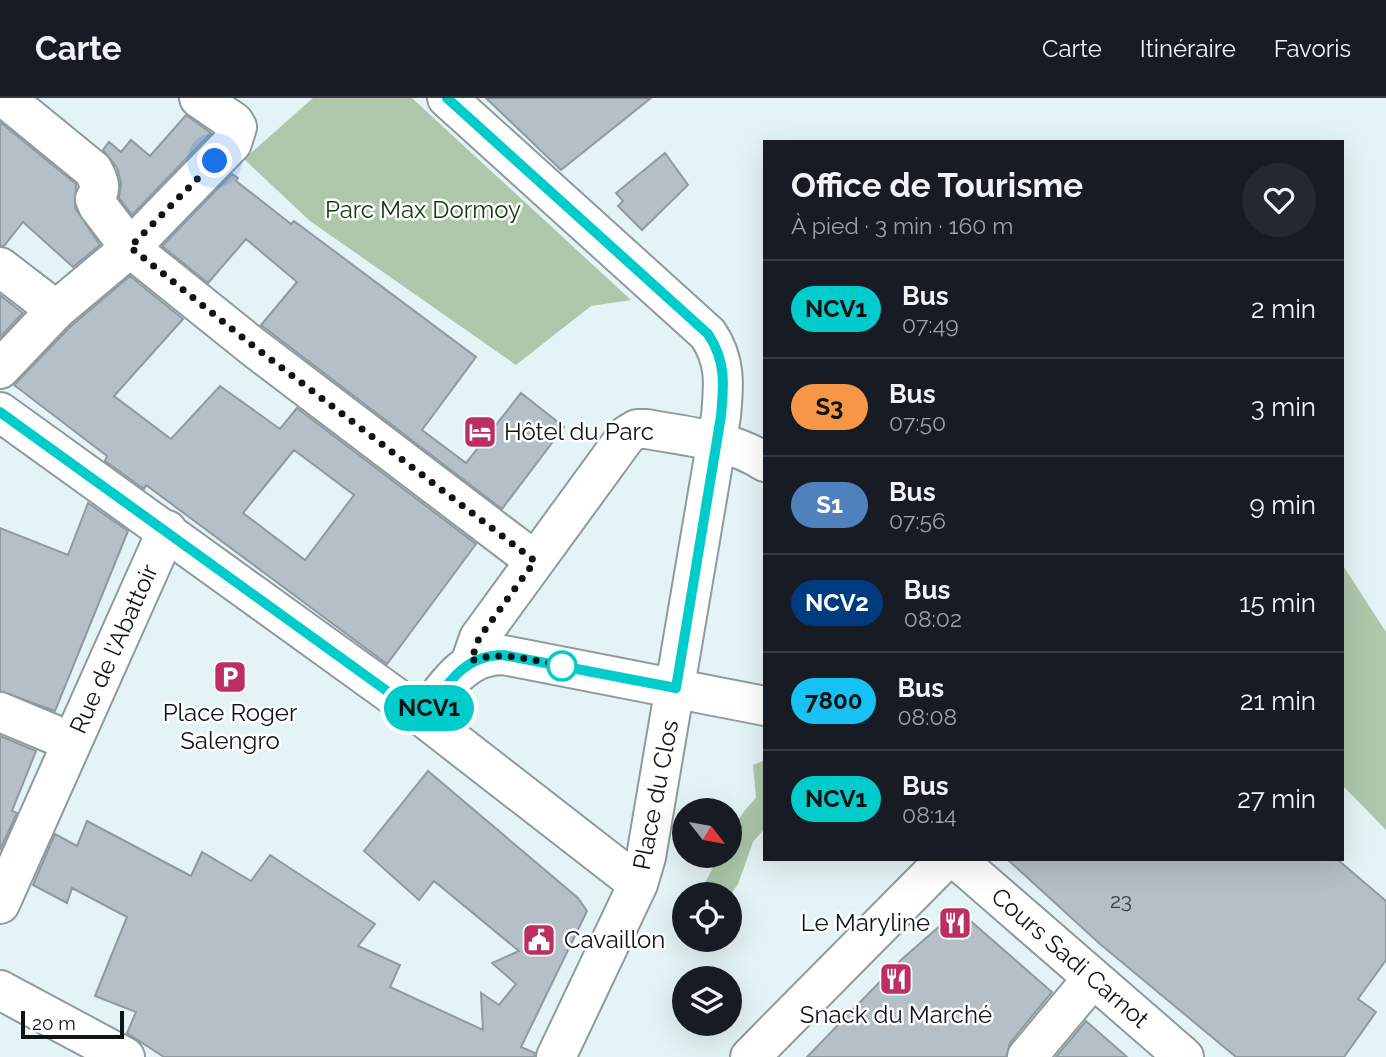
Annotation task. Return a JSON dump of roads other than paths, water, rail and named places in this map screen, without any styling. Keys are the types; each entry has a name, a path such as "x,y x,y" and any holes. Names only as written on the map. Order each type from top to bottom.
{"street":[{"path":"5,98 93,170 99,181 99,192 95,199 98,206 130,247 252,345 535,561"},
{"path":"0,369 56,310 130,247 235,137 234,122 200,98"},
{"path":"447,98 708,334 718,349 724,374 717,440 676,688 503,655 488,655 471,661"},
{"path":"0,267 56,310"},
{"path":"0,412 167,530"},
{"path":"423,717 471,661 479,638 626,435 638,429 647,429 717,440 738,447 763,461"},
{"name":"Rue de l'Abattoir","path":"0,904 167,530 423,717 638,884"},
{"name":"Place du Clos","path":"556,1057 638,884 646,857 676,688 763,706"},
{"path":"0,712 72,742"},
{"path":"750,1057 945,861"},
{"name":"Cours Sadi Carnot","path":"958,861 1184,1057"},
{"path":"1027,1057 1093,978"},
{"path":"0,990 125,1057"}],"place":[{"name":"Hôtel du Parc","path":"480,432"},
{"name":"Place Roger Salengro","path":"230,677"},
{"name":"Le Maryline","path":"955,923"},
{"name":"Cavaillon","path":"539,940"},
{"name":"Snack du Marché","path":"896,979"}],"park label":[{"name":"Parc Max Dormoy","path":"423,210"}]}
